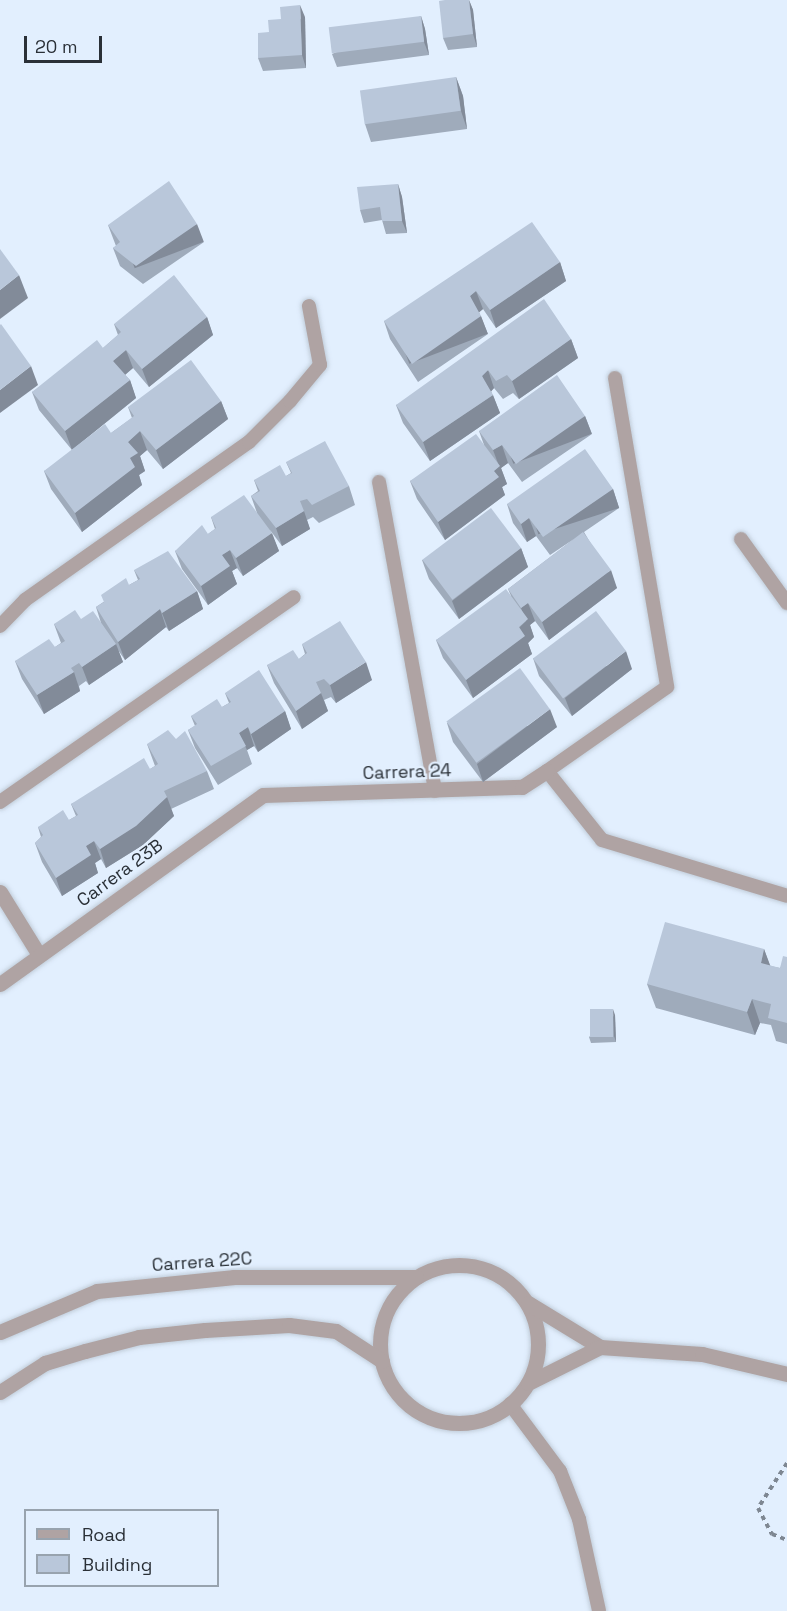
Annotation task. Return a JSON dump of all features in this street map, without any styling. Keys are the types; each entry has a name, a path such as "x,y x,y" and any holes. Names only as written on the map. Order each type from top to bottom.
{"street":[{"name":"Carrera 24","path":"263,795 522,788 547,771"},
{"name":"Carrera 23B","path":"0,984 263,795"},
{"path":"0,892 39,955"},
{"path":"600,1347 528,1383 510,1404 466,1423 429,1418 398,1395 382,1361 383,1323 390,1305 416,1277 442,1267 471,1265 506,1280 528,1303 600,1347 702,1354 787,1374"},
{"name":"Carrera 22C","path":"0,1332 97,1291 234,1277 416,1277"},
{"path":"528,1303 538,1347 528,1383"},
{"path":"0,1392 45,1363 139,1337 206,1330 289,1325 336,1331 382,1361"}],"lane":[{"path":"0,626 26,600 249,442 290,401 320,365 309,306"},
{"path":"615,378 667,687 547,771 602,840 787,896"},
{"path":"379,482 435,791"},
{"path":"741,539 787,603"},
{"path":"0,802 294,597"},
{"path":"510,1404 560,1471 579,1519 599,1611"}],"path":[{"path":"787,1463 758,1508 772,1534 787,1540"}],"building":[{"path":"469,0 473,34 443,38 439,1"},
{"path":"300,5 302,55 258,58 258,33 269,32 268,20 281,19 280,7"},
{"path":"421,16 424,42 332,53 329,27"},
{"path":"456,77 461,111 365,124 360,90"},
{"path":"169,181 197,224 136,266 113,248 120,242 108,225"},
{"path":"398,184 402,221 382,221 380,207 360,210 357,187"},
{"path":"532,222 560,262 490,310 476,291 470,296 481,316 412,364 384,321"},
{"path":"0,249 19,275 0,290"},
{"path":"174,275 207,317 142,369 126,350 113,361 130,380 65,431 32,392 97,340 103,348 121,332 114,324"},
{"path":"544,299 571,339 512,381 507,375 496,381 488,370 482,376 493,395 423,442 396,405"},
{"path":"0,325 31,366 0,390"},
{"path":"191,360 221,401 156,450 140,431 128,442 138,453 130,458 135,467 75,513 44,471 105,424 111,433 134,416 128,407"},
{"path":"557,375 585,416 516,464 502,445 493,450 479,431"},
{"path":"476,434 500,466 494,471 499,477 438,522 410,481"},
{"path":"325,441 349,486 312,505 307,499 300,501 304,511 276,528 251,496 260,491 254,480 280,465 286,476 292,473 286,462"},
{"path":"585,449 613,489 543,537 529,518 521,524 507,504"},
{"path":"244,495 272,533 236,558 230,550 222,555 230,566 201,586 175,551 202,525 208,534 216,528 211,517"},
{"path":"491,508 521,548 452,600 422,560"},
{"path":"583,532 611,570 542,622 528,603 521,608 508,589"},
{"path":"168,551 197,591 162,613 160,609 118,642 96,607 104,602 101,595 126,578 129,585 140,579 134,570"},
{"path":"506,589 528,619 519,627 525,636 466,680 436,640"},
{"path":"75,610 81,619 93,611 116,644 82,667 79,663 71,668 74,672 37,695 15,661 49,639 55,647 65,641 54,624"},
{"path":"596,611 626,651 563,698 533,659"},
{"path":"340,621 366,662 330,685 324,679 316,682 321,693 296,711 267,665 293,650 299,659 307,653 302,644"},
{"path":"520,668 550,709 476,763 446,721"},
{"path":"259,670 285,711 251,734 248,727 239,733 246,746 211,766 188,730 197,724 191,716 217,699 222,707 231,702 225,693"},
{"path":"168,730 176,739 185,731 207,771 164,791 167,797 136,826 100,849 94,841 86,846 91,855 56,878 35,843 43,835 38,827 63,810 69,820 78,815 71,804 144,758 150,769 158,764 147,744"},
{"path":"665,922 764,949 761,963 780,968 783,956 787,957 787,1023 768,1018 771,1004 752,999 747,1012 647,984"},
{"path":"590,1009 613,1009 613,1037 590,1037"}]}
